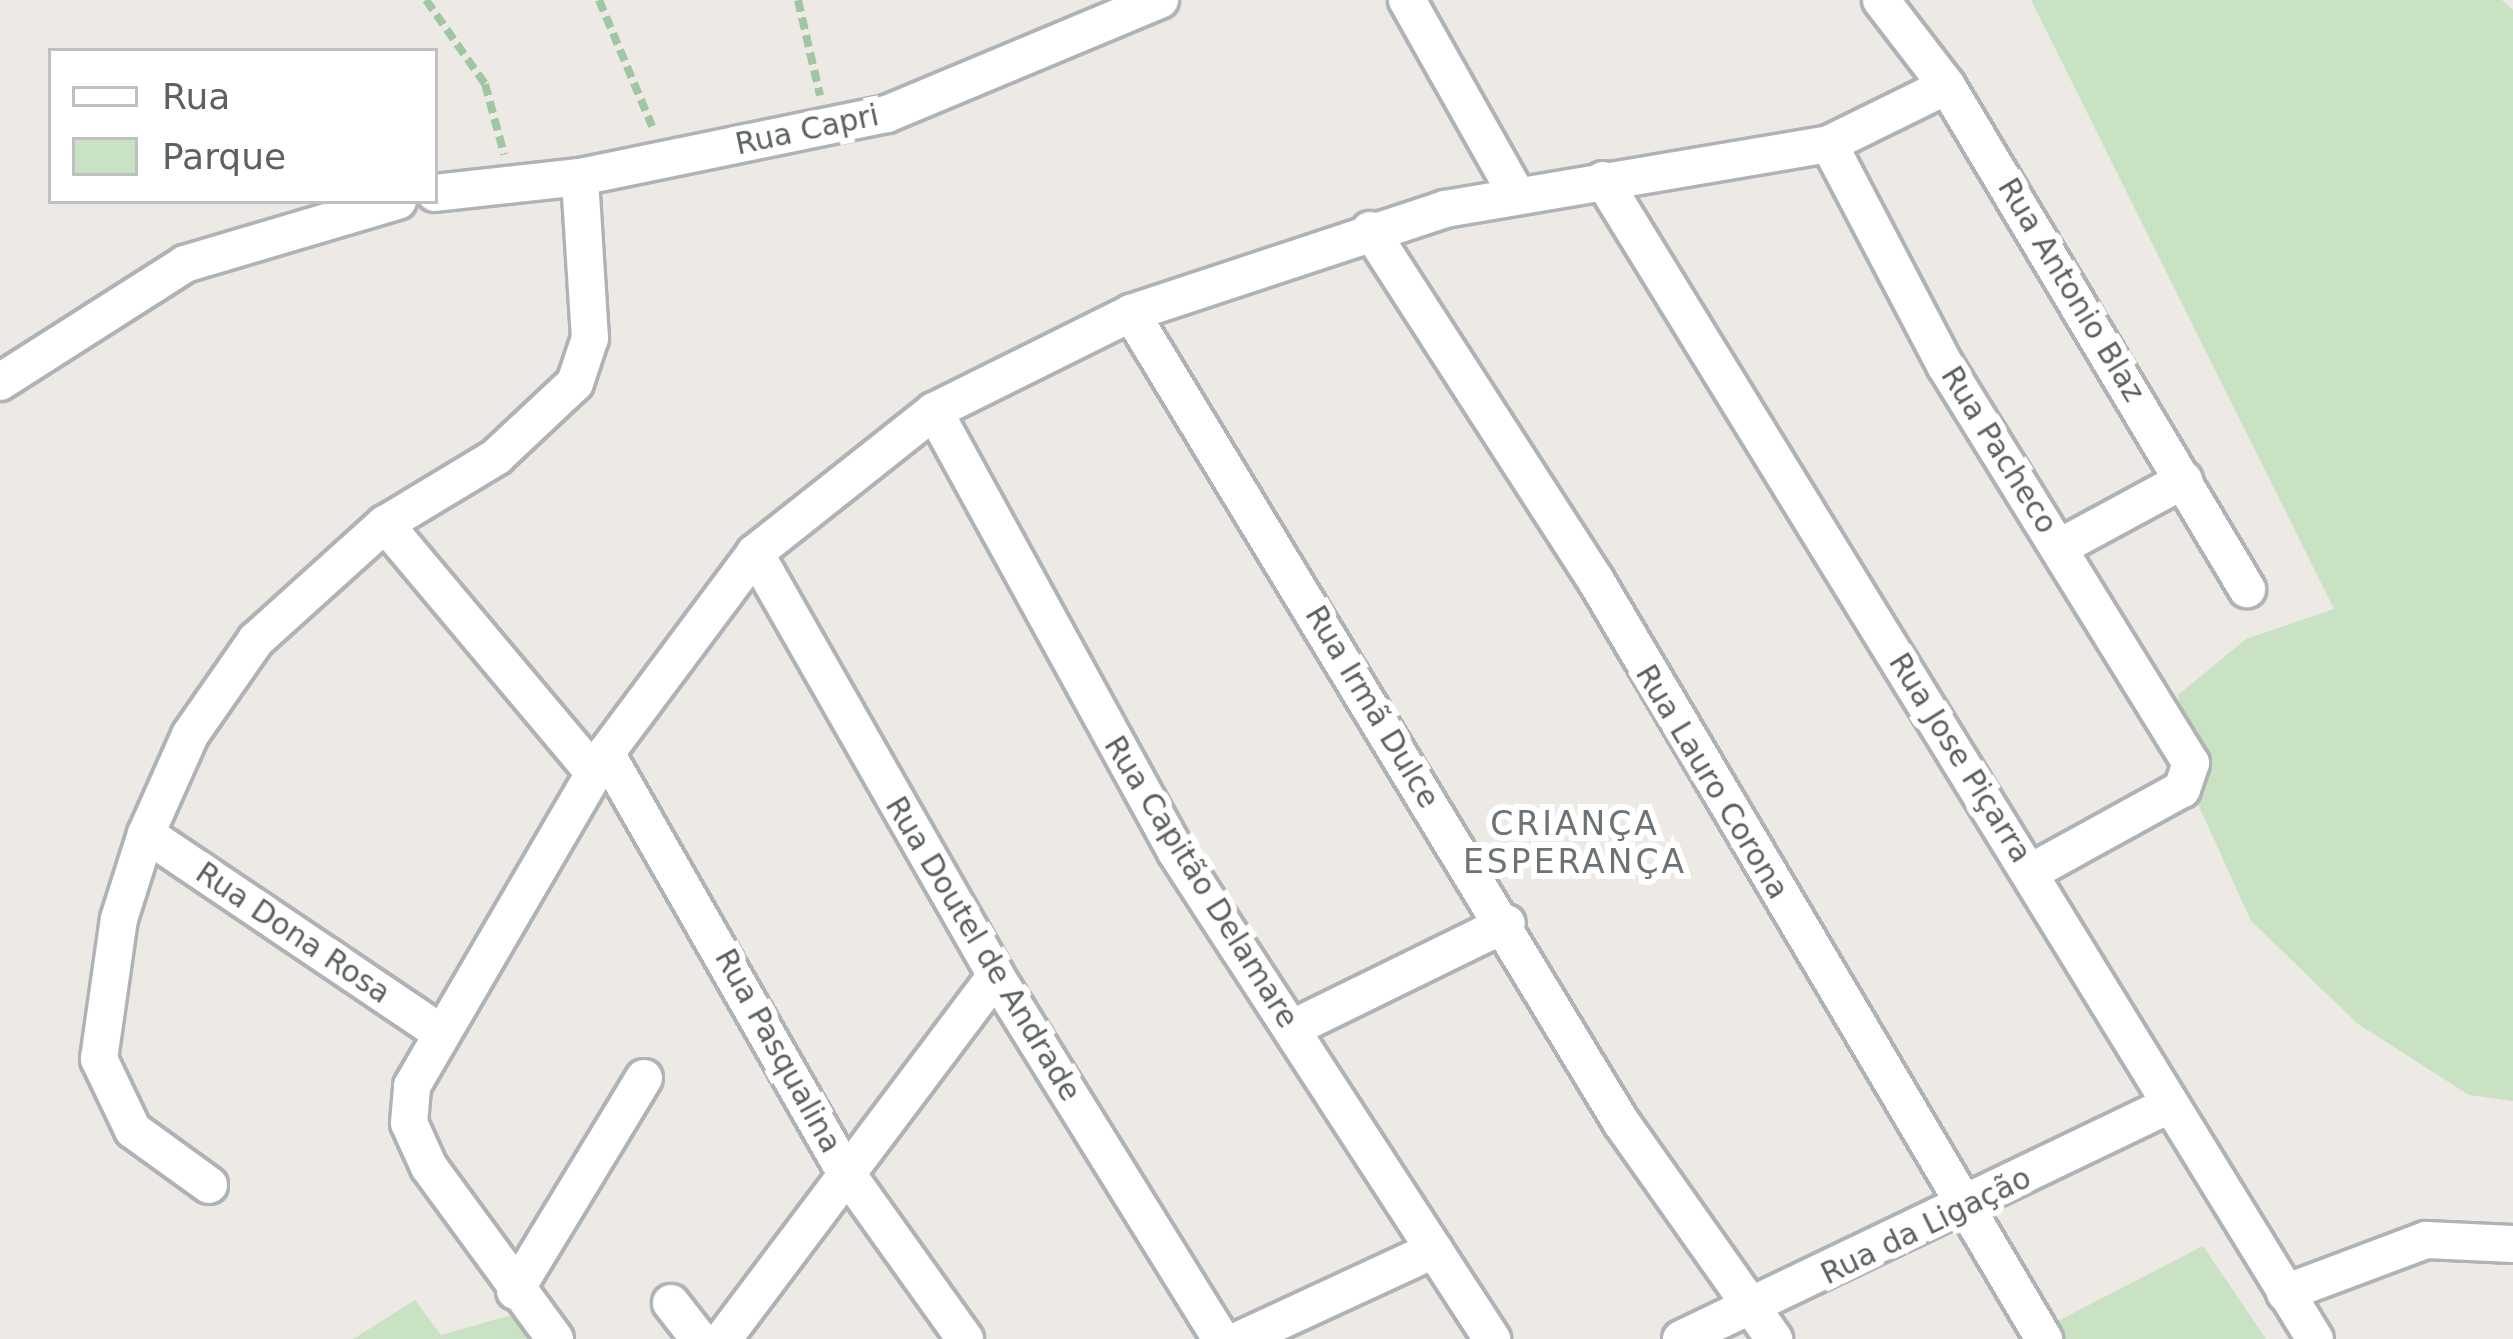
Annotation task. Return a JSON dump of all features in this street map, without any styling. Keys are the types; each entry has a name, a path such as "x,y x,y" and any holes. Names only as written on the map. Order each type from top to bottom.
{"street":[{"name":"Rua Capri","path":"438,193 580,177 828,125 1020,68 1160,0"},
{"path":"1407,0 1516,192"},
{"name":"Rua Antonio Blaz","path":"1881,0 1947,86 2247,590"},
{"path":"555,1339 515,1291 409,1123 412,1086 439,1032 600,763 755,553 934,411 1131,313 1370,230 1516,192 1829,144 1947,86"},
{"name":"Rua Pacheco","path":"1829,144 1945,364 2185,747 2182,789 2031,872"},
{"path":"209,1185 133,1130 100,1059 119,919 146,834 217,689 295,600 385,524 496,457 575,383 590,338 580,177"},
{"name":"Rua Jose Piçarra","path":"1603,180 2031,872 2167,1106 2315,1339"},
{"path":"0,382 184,264 388,204"},
{"name":"Rua Lauro Corona","path":"1370,230 1972,1205 2044,1339"},
{"name":"Rua Irmã Dulce","path":"1131,313 1508,922 1621,1122 1774,1339"},
{"name":"Rua Capitão Delamare","path":"934,411 1119,756 1492,1339"},
{"path":"2060,547 2184,480"},
{"name":"Rua Pasqualina","path":"385,524 600,763 843,1168 965,1339"},
{"name":"Rua Doutel de Andrade","path":"755,553 996,976 1221,1339"},
{"name":"Rua Dona Rosa","path":"146,834 439,1032"},
{"path":"1292,1028 1508,922"},
{"path":"724,1339 843,1168 996,976"},
{"path":"515,1291 644,1078"},
{"name":"Rua da Ligação","path":"1681,1339 1972,1205 2167,1106"},
{"path":"2285,1293 2426,1240 2513,1244"},
{"path":"1241,1339 1434,1250"},
{"path":"671,1303 699,1339"}],"path":[{"path":"426,0 485,83 507,185"},
{"path":"599,0 666,160"},
{"path":"798,0 828,125"}],"green space":[{"path":"2031,0 2502,0 2513,10 2513,1101 2469,1095 2358,1024 2251,921 2193,793 2178,695 2246,639 2334,609"},
{"path":"2203,1246 2266,1339 2058,1339 2050,1325"},
{"path":"415,1300 441,1335 512,1315 530,1339 353,1339"}],"district":[{"name":"CRIANÇA ESPERANÇA","path":"1575,843"}]}
